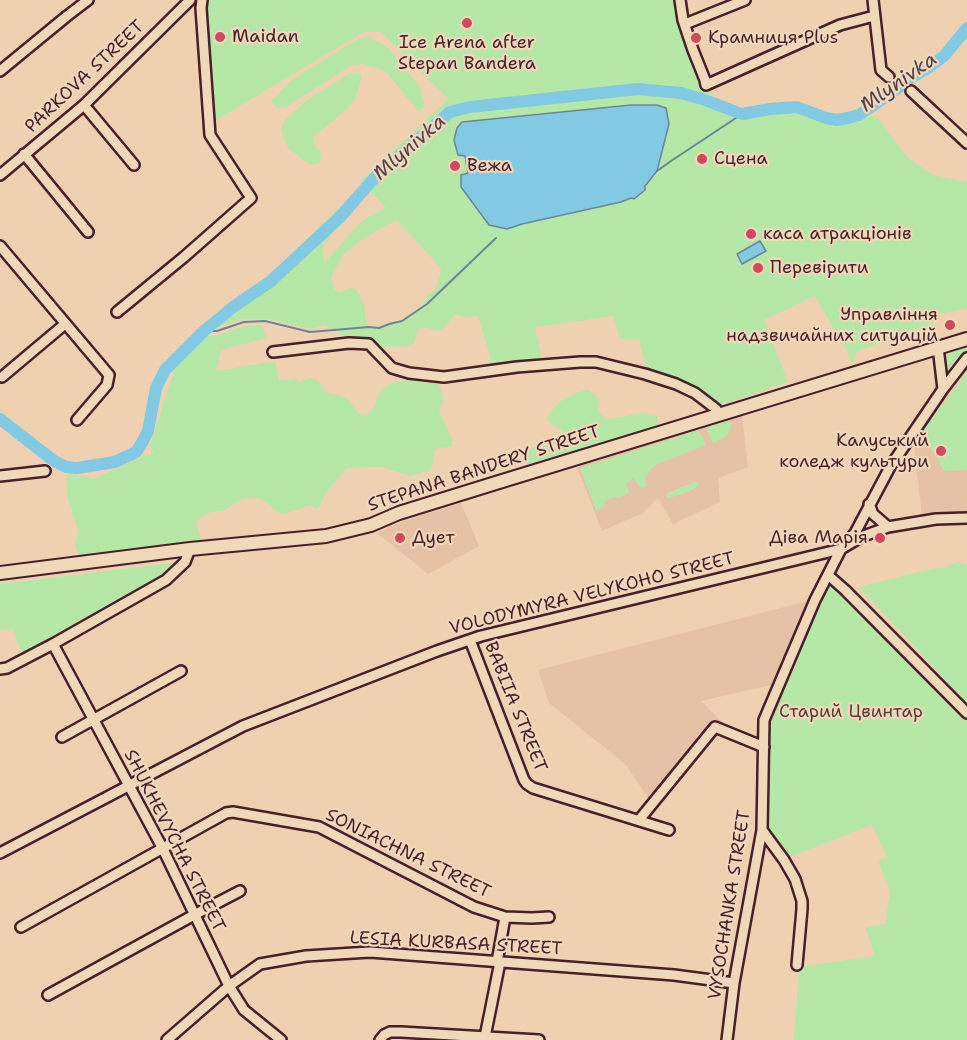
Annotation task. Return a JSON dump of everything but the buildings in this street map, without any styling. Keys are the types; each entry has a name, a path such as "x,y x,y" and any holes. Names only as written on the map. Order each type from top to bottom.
{"main road":[{"name":"STEPANA BANDERY STREET","path":"0,573 190,549 326,536 371,525 399,513 967,339"}],"street":[{"path":"0,71 88,0"},
{"name":"PARKOVA STREET","path":"0,175 84,105 190,0"},
{"path":"117,312 251,198 210,135 202,0"},
{"path":"680,0 685,24 706,85 840,25 874,16"},
{"path":"685,24 745,0"},
{"path":"873,0 881,70 890,77"},
{"path":"911,91 967,142"},
{"path":"84,105 134,165"},
{"path":"24,154 88,232"},
{"path":"0,246 109,375 107,385 77,420"},
{"path":"2,376 65,324"},
{"path":"273,352 349,343 369,344 392,368 444,377 535,366 596,362 676,384 695,393 716,409 718,414"},
{"path":"938,347 943,389"},
{"name":"VYSOCHANKA STREET","path":"727,1040 734,983 762,830 764,720 841,549 855,533 890,467 967,358"},
{"path":"0,476 45,471"},
{"path":"869,504 873,514 888,527"},
{"name":"VOLODYMYRA VELYKOHO STREET","path":"0,853 243,726 470,640 841,549 861,537 888,527 936,519 967,518"},
{"path":"0,669 7,668 53,644 166,580 185,562 190,549"},
{"path":"828,575 967,713"},
{"name":"BABIIA STREET","path":"470,640 527,784 533,788 639,820"},
{"name":"SHUKHEVYCHA STREET","path":"53,644 163,849 229,986 244,1010 281,1040"},
{"path":"62,736 181,671"},
{"path":"669,830 639,820 715,727 764,747"},
{"name":"SONIACHNA STREET","path":"21,927 226,813 233,812 319,827 474,907 505,916 549,917"},
{"path":"762,830 795,879 802,901 797,965"},
{"path":"48,995 240,891"},
{"path":"485,1037 505,916"},
{"name":"LESIA KURBASA STREET","path":"167,1040 229,986 260,964 306,956 370,952 674,975 734,983"},
{"path":"380,1040 390,1032 539,1040"}],"shaded area":[{"name":"Калуський коледж культури","path":"967,371 967,513 922,517 914,443"},
{"path":"742,415 748,467 718,478 720,502 673,524 658,498 643,513 602,531 577,467"},
{"path":"461,503 479,546 428,574 377,533 404,521"},
{"path":"808,601 771,685 701,701 723,723 654,806 625,764 549,703 538,670"}],"green space":[{"path":"205,0 677,0 704,87 712,92 715,100 751,116 797,111 834,123 876,116 907,157 933,175 967,182 967,308 932,316 934,327 857,351 852,365 847,351 815,296 764,320 788,382 719,406 697,389 666,374 646,369 639,339 620,339 613,316 535,327 542,359 493,367 478,315 467,317 455,314 443,329 436,331 424,327 418,330 414,343 409,346 383,347 352,340 324,325 311,329 268,319 242,319 214,328 237,308 268,288 268,277 348,199 355,206 353,212 323,244 324,263 357,226 369,216 386,208 361,181 448,99 381,32 366,32 213,122","holes":["397,220 441,268 437,285 433,292 428,294 422,306 402,321 379,328 369,326 365,319 365,307 357,290 351,288 339,292 334,289 331,277 343,255 359,242"]},
{"path":"370,37 388,48 420,87 425,107 418,111 388,74 381,69 362,64 352,65 286,107 277,108 271,101 293,79 360,38"},
{"path":"358,72 362,77 355,99 344,112 313,137 315,147 322,154 320,163 310,165 288,148 281,130 284,121 306,101 348,74"},
{"path":"256,325 263,326 266,338 221,350 216,371 275,361 279,381 296,378 298,383 309,378 316,379 328,393 346,397 359,414 365,415 371,412 381,390 391,383 417,377 430,379 441,388 443,400 439,412 453,440 452,446 434,450 434,463 428,471 410,476 382,467 348,468 325,494 320,506 316,509 311,505 285,514 274,510 266,501 257,498 243,498 223,511 211,512 200,518 196,523 202,541 81,556 75,546 78,530 68,499 66,475 73,474 93,479 154,452 150,446 175,368 205,336"},
{"path":"967,345 967,353 946,379 943,351"},
{"path":"967,372 967,470 944,471 922,432"},
{"path":"582,390 589,390 599,398 598,411 606,419 644,413 657,415 658,426 529,466 522,458 522,452 559,440 563,435 562,430 547,419 549,413 563,399"},
{"path":"728,420 731,422 731,428 727,436 713,443 706,428"},
{"path":"699,430 706,445 658,464 649,471 644,488 639,487 633,478 626,483 629,492 627,494 618,498 615,496 604,502 605,506 596,511 580,468"},
{"path":"697,481 697,487 688,492 666,497 667,493"},
{"path":"958,561 967,564 967,703 859,587 945,567"},
{"path":"171,563 173,572 26,656 21,651 13,629 0,630 0,584"},
{"name":"Старий Цвинтар","path":"828,575 967,721 967,1040 794,1040 799,967 875,956 865,927 885,924 890,890 878,861 887,857 872,825 787,858 762,830 764,720"}],"water":[{"path":"631,105 657,105 666,108 669,124 657,171 645,186 645,190 634,199 507,229 489,225 461,187 461,175 468,173 465,156 458,155 454,140 457,128 462,122"},
{"path":"760,241 766,251 742,264 737,254"}],"waterway":[{"name":"Mlynivka","path":"0,419 54,461 66,467 77,468 115,462 136,452 148,431 156,388 165,370 204,331 233,307 271,281 340,217 377,175 450,112 470,107 638,89 681,93 742,114 797,107 837,120 859,115 905,81 928,68 944,56 967,28"},
{"path":"657,171 742,114"},
{"path":"204,331 217,331 244,322 265,321 310,332 379,328 402,321 427,304 496,238"}],"place":[{"name":"Ice Arena after Stepan Bandera","path":"467,23"},
{"name":"Maidan","path":"220,37"},
{"name":"Крамниця Plus","path":"696,38"},
{"name":"Сцена","path":"702,159"},
{"name":"Вежа","path":"455,166"},
{"name":"каса атракціонів","path":"751,234"},
{"name":"Перевірити","path":"758,268"},
{"name":"Управління надзвичайних ситуацій","path":"950,325"},
{"name":"Калуський коледж культури","path":"941,451"},
{"name":"Дует","path":"400,538"},
{"name":"Діва Марія","path":"880,538"}]}
